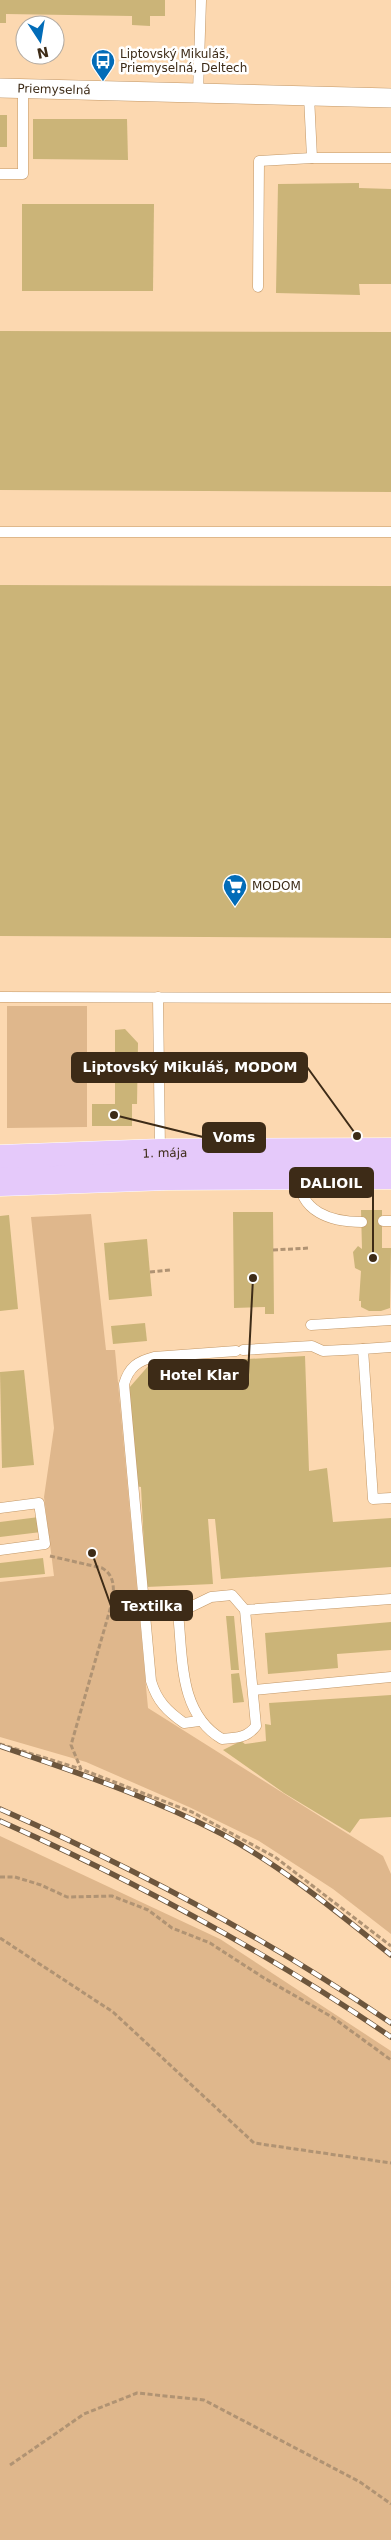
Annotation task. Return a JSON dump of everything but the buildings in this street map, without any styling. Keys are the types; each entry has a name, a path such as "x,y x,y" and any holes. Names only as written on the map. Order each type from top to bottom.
{"main road":[{"name":"1. mája","path":"300,1171 391,1152"},
{"name":"1. mája","path":"0,1159 164,1164 391,1175"},
{"name":"1. mája","path":"0,1182 164,1164"}],"street":[{"name":"Priemyselná","path":"0,88 391,98"}],"lane":[{"path":"198,93 201,0"},
{"path":"0,174 23,174 22,88"},
{"path":"310,96 312,158"},
{"path":"258,287 259,161 312,158 391,158"},
{"path":"0,532 391,532"},
{"path":"0,997 391,998"},
{"path":"158,998 164,1164"},
{"path":"300,1171 318,1212 339,1222 362,1222"},
{"path":"311,1325 391,1320"},
{"path":"199,1721 184,1723 166,1710 156,1696 151,1681 124,1384 126,1375 133,1366 142,1360 154,1357 312,1346 323,1351 391,1347"},
{"path":"364,1349 373,1499 391,1498"},
{"path":"0,1508 39,1503 45,1544 0,1550"},
{"path":"232,1596 245,1610 256,1726 251,1734 240,1738 222,1739 199,1721 186,1693 178,1613 211,1597 232,1596"},
{"path":"245,1610 391,1599"},
{"path":"253,1690 391,1677"}],"path":[{"path":"273,1250 310,1248"},
{"path":"150,1272 171,1270"},
{"path":"39,1545 50,1556 102,1568 109,1572 113,1581 113,1598 71,1745 81,1769"},
{"path":"0,1744 81,1769 192,1812 275,1857 391,1946"},
{"path":"0,1877 15,1877 41,1885 67,1897 112,1896 148,1910 172,1928 210,1943 264,1978 332,2017 391,2060"},
{"path":"0,1938 113,2012 254,2143 391,2163"},
{"path":"10,2465 84,2414 138,2393 204,2400 352,2477 391,2504"}],"shaded area":[{"path":"7,1006 87,1006 87,1127 7,1128"},
{"path":"91,1214 106,1350 115,1350 148,1708 383,1856 391,1874 391,1934 333,1889 259,1841 189,1807 86,1762 0,1737 0,1582 54,1576 44,1497 54,1428 31,1217"},
{"path":"0,1836 220,1939 391,2051 391,2540 0,2540"}],"railway":[{"path":"0,1746 168,1808 222,1834 288,1875 391,1955"},
{"path":"0,1809 102,1856 201,1907 345,1992 391,2023"},
{"path":"0,1821 151,1894 249,1947 391,2037"}],"place":[{"name":"Liptovský Mikuláš, Priemyselná, Deltech","path":"103,82"},
{"name":"MODOM","path":"235,907"},
{"name":"Voms","path":"114,1115"},
{"name":"Liptovský Mikuláš, MODOM","path":"357,1136"},
{"name":"DALIOIL","path":"373,1258"},
{"name":"Hotel Klar","path":"253,1278"},
{"name":"Textilka","path":"92,1553"}]}
